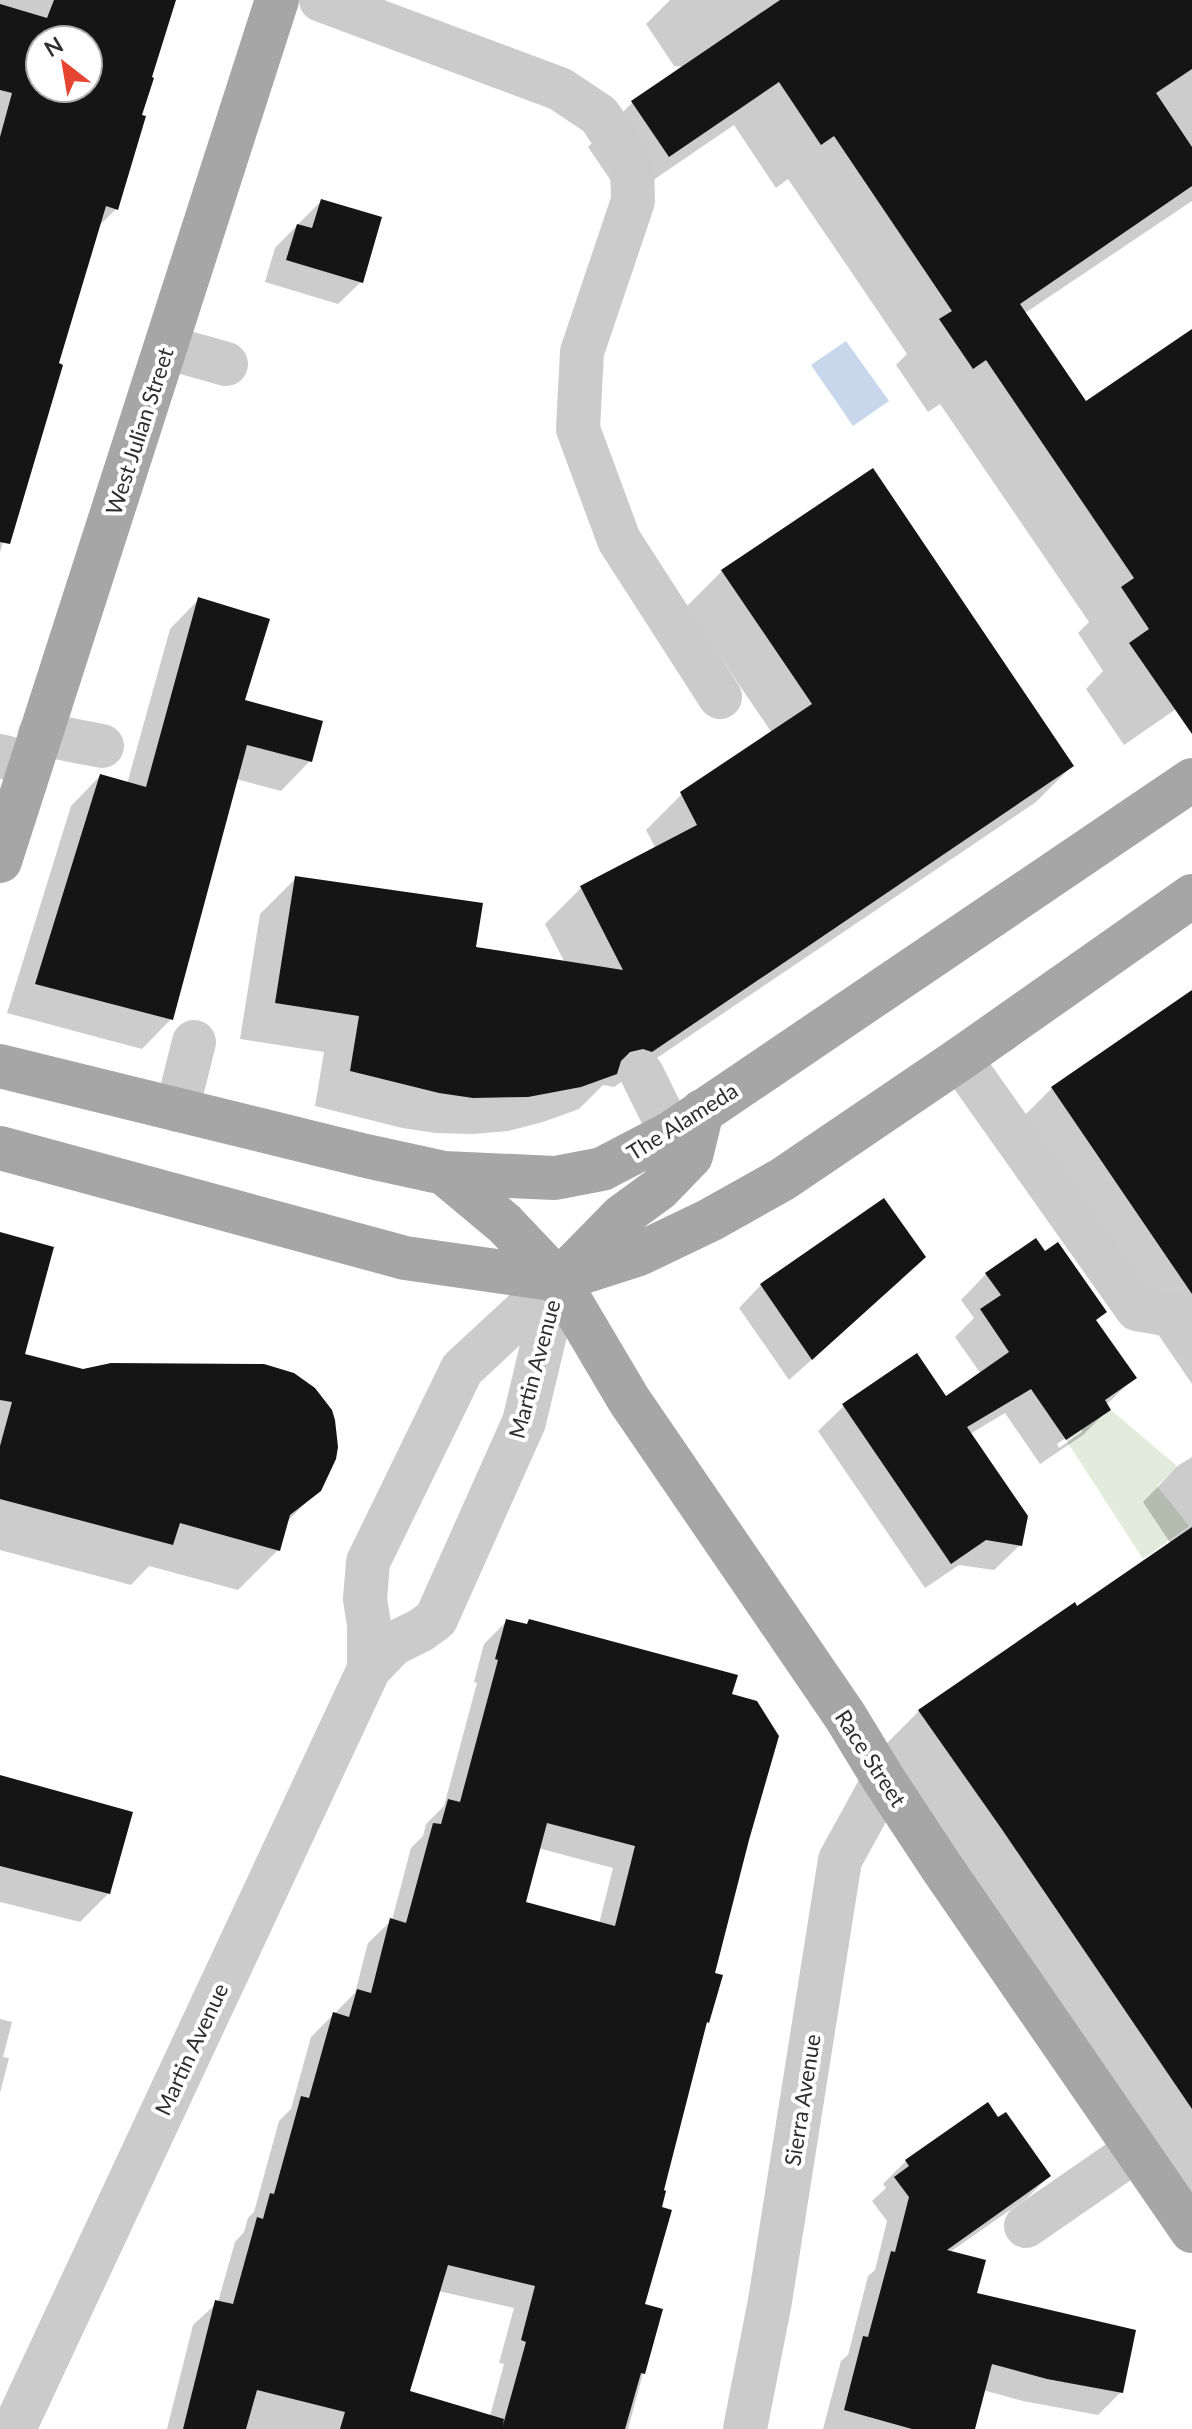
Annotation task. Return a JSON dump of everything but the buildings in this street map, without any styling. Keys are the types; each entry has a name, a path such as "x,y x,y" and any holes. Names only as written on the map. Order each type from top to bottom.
{"main road":[{"name":"West Julian Street","path":"0,861 24,752 166,347 277,0"},
{"name":"The Alameda","path":"0,1066 444,1173 555,1178 602,1169 687,1122 1192,780"},
{"path":"0,1148 405,1258 558,1280 639,1254 710,1220 783,1179 1186,907"},
{"path":"558,1280 622,1216 659,1189 691,1156 687,1122"},
{"name":"Race Street","path":"444,1173 505,1224 558,1280 629,1400 845,1716 884,1780 1190,2226"}],"street":[{"path":"321,0 560,89 599,115 632,163 633,201 582,352 578,429 619,540 720,697"},
{"path":"166,347 226,364"},
{"path":"24,752 102,746"},
{"path":"177,1110 194,1042"},
{"path":"960,1059 1137,1309 1177,1316 1192,1338"},
{"path":"642,1074 687,1122"},
{"name":"Martin Avenue","path":"369,1669 369,1624 365,1599 368,1562 462,1369 558,1280"},
{"name":"Martin Avenue","path":"14,2429 369,1669 393,1644 436,1619 524,1422 558,1280"},
{"name":"Sierra Avenue","path":"745,2429 770,2301 840,1860 884,1780"},
{"path":"1026,2226 1136,2150"}],"green space":[{"path":"1111,1410 1178,1467 1157,1486 1189,1526 1143,1559 1066,1440"}],"water":[{"path":"846,341 889,401 853,426 811,365"}]}
